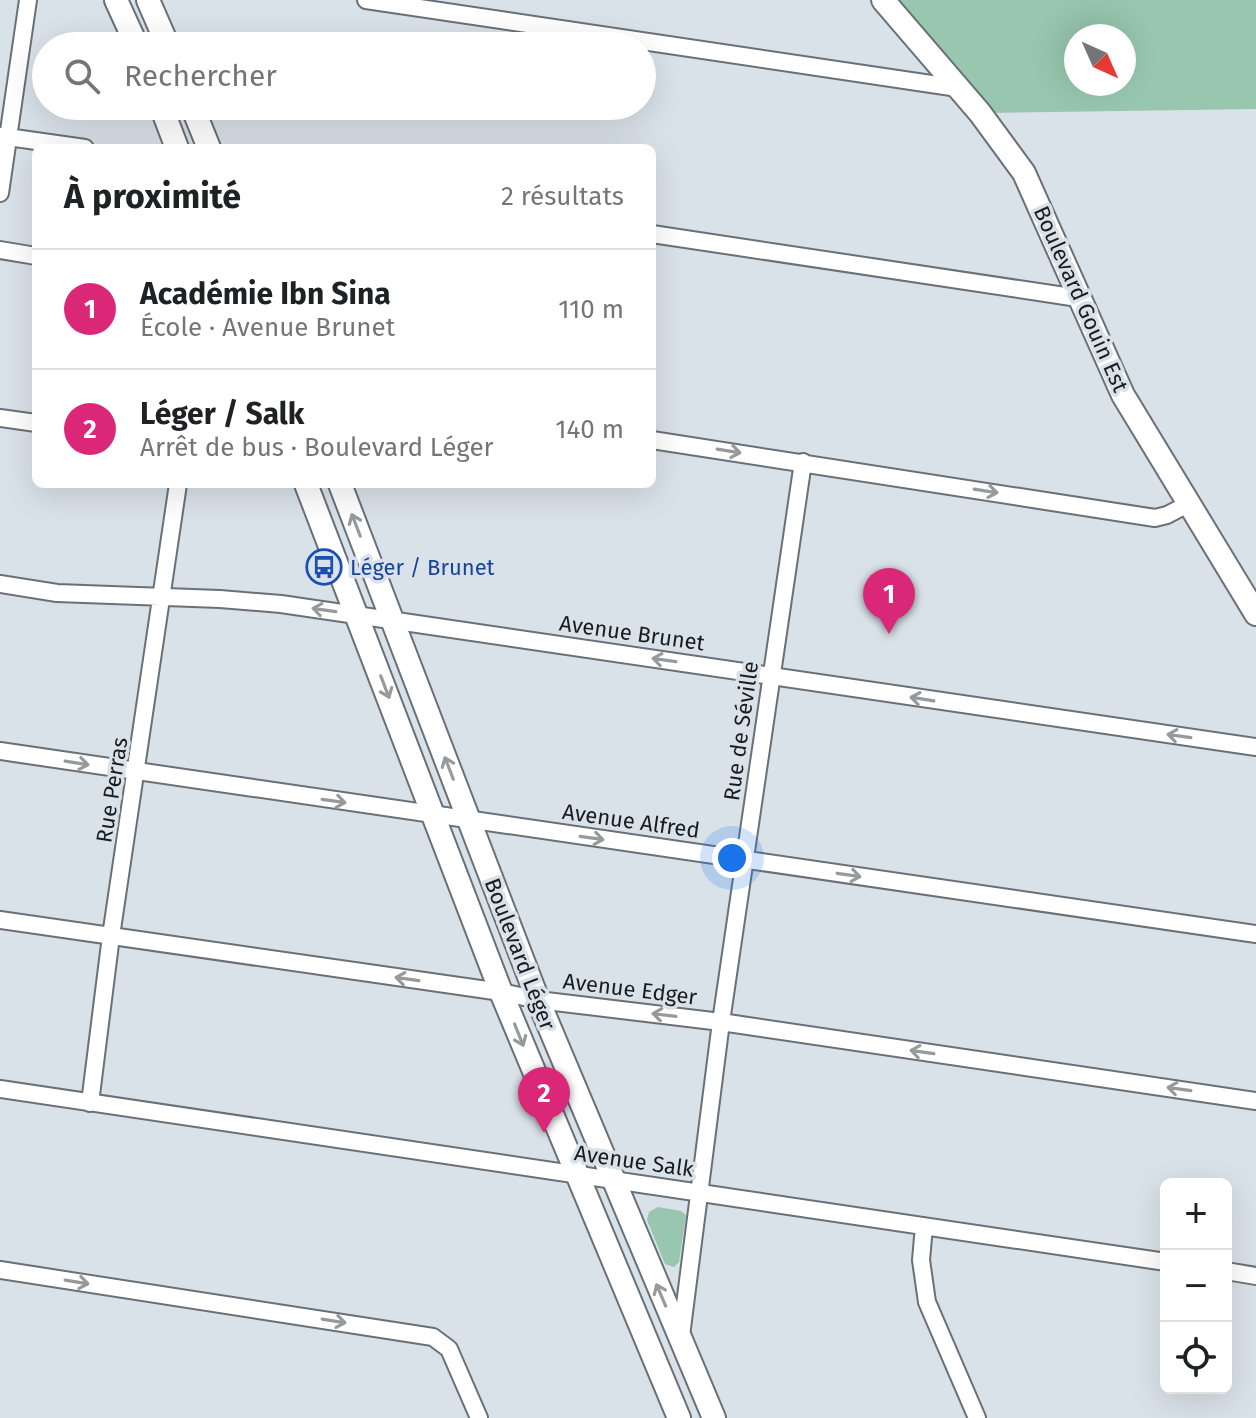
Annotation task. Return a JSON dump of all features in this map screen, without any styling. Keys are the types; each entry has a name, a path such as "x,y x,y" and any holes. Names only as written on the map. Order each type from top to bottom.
{"main road":[{"path":"116,0 131,32"},
{"path":"148,0 162,32"},
{"name":"Boulevard Gouin Est","path":"883,0 958,88 1024,173 1123,395 1256,614"},
{"path":"166,120 175,144"},
{"path":"198,120 207,144"},
{"name":"Boulevard Léger","path":"308,488 501,992 679,1418"},
{"name":"Boulevard Léger","path":"342,488 538,1000 714,1418"}],"street":[{"path":"0,193 4,137 28,0"},
{"path":"366,0 581,32"},
{"path":"656,43 958,88"},
{"path":"4,137 56,144"},
{"path":"656,235 1078,298"},
{"path":"0,250 32,255"},
{"path":"0,418 32,422"},
{"path":"656,441 1155,518 1188,504"},
{"name":"Rue de Séville","path":"680,1340 721,1022 803,462"},
{"name":"Rue Perras","path":"90,1103 111,936 177,488"},
{"name":"Avenue Brunet","path":"0,584 57,593 252,601 1256,747"},
{"name":"Avenue Alfred","path":"0,751 1256,934"},
{"name":"Avenue Edger","path":"0,920 501,992 538,1000 721,1022 1256,1101"},
{"name":"Avenue Salk","path":"0,1089 1160,1261"},
{"path":"924,1226 921,1260 927,1302 977,1418"},
{"path":"0,1270 433,1337 449,1349 479,1418"},
{"path":"1232,1272 1256,1276"}],"green space":[{"path":"884,0 1256,0 1256,109 980,113"},
{"path":"658,1207 681,1211 686,1215 679,1262 674,1267 665,1264 647,1220 649,1212"}],"place":[{"name":"Léger / Brunet","path":"324,567"},
{"name":"Académie Ibn Sina","path":"889,634"},
{"name":"Léger / Salk","path":"544,1133"}]}
